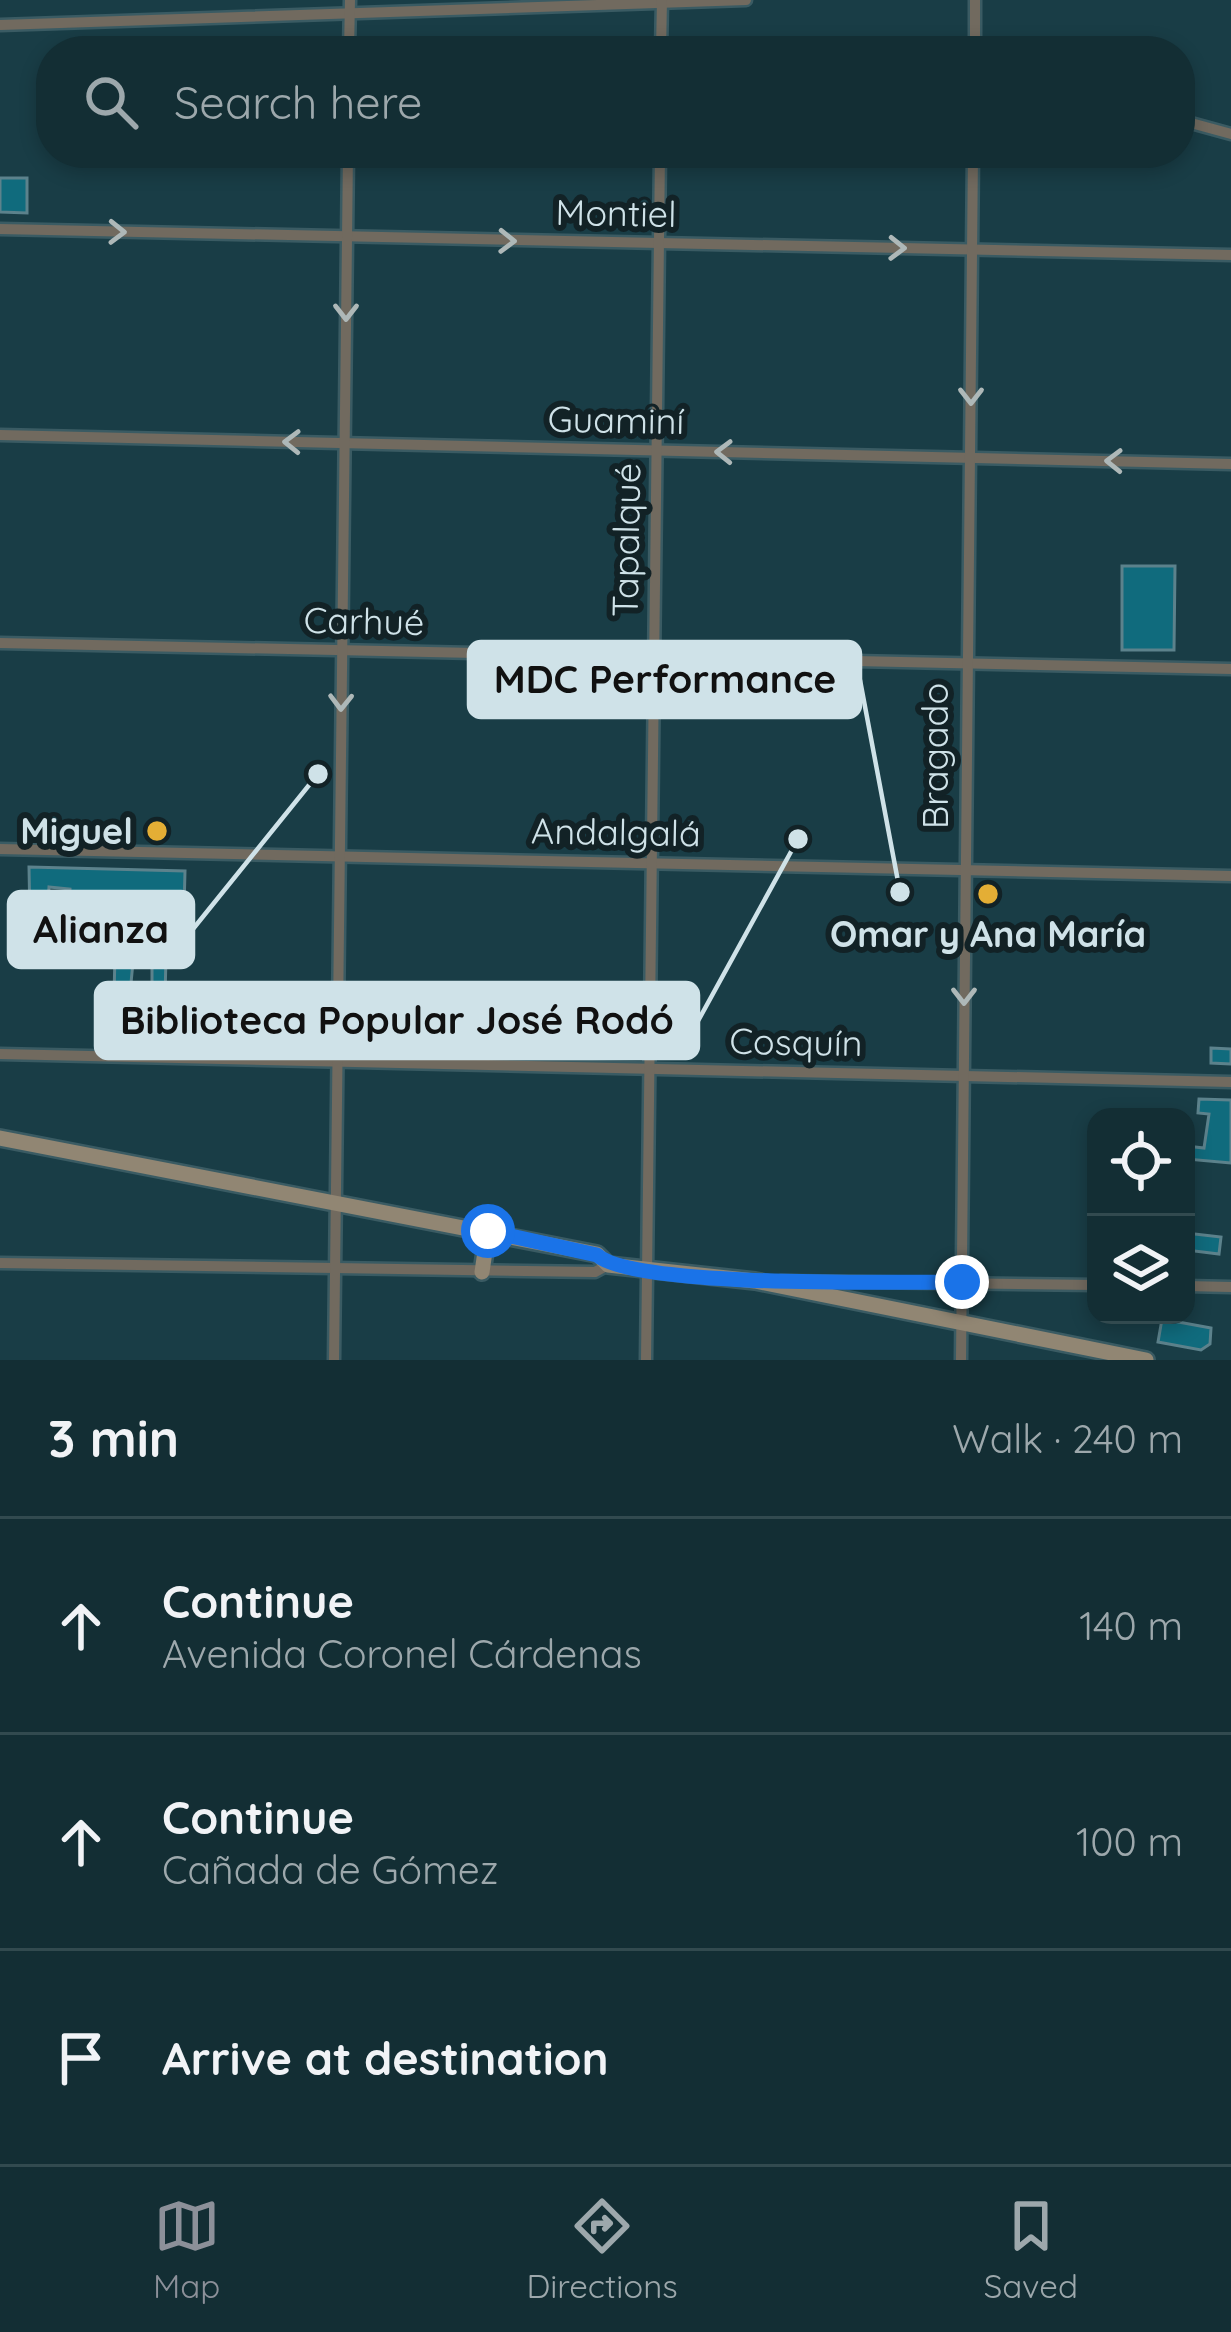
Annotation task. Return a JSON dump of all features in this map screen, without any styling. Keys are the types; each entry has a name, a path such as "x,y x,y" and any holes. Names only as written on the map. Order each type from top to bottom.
{"street":[{"path":"0,25 350,6 746,0"},
{"path":"975,0 975,36"},
{"path":"662,2 662,36"},
{"path":"1195,124 1231,134"},
{"path":"334,1360 348,168"},
{"name":"Tapalqué","path":"646,1360 660,168"},
{"name":"Bragado","path":"961,1360 973,168"},
{"name":"Montiel","path":"0,229 1231,255"},
{"name":"Guaminí","path":"0,435 1231,464"},
{"name":"Carhué","path":"0,643 1231,669"},
{"name":"Andalgalá","path":"0,849 1231,875"},
{"name":"Cosquín","path":"0,1054 1231,1082"},
{"path":"0,1138 488,1231 597,1255 608,1265 755,1281 1146,1360"},
{"path":"482,1272 488,1231"},
{"path":"0,1263 482,1272 595,1272 608,1265"},
{"path":"755,1281 1087,1285"},
{"path":"1195,1286 1231,1287"}],"building":[{"path":"0,178 27,178 27,213 0,212"},
{"path":"1122,566 1175,566 1174,650 1122,650"},
{"path":"29,867 185,871 184,909 144,908 143,937 148,942 183,942 183,956 166,956 164,1041 113,1040 115,954 44,952 45,918 30,919","holes":["49,887 70,889 69,917 47,917","133,962 152,963 152,983 131,983"]},
{"path":"1211,1048 1231,1049 1231,1064 1211,1063"},
{"path":"1199,1099 1231,1100 1231,1163 1195,1160 1195,1147 1204,1148 1209,1114 1198,1113"},
{"path":"1195,1234 1221,1237 1219,1254 1195,1251"},
{"path":"1161,1324 1211,1328 1210,1344 1201,1350 1158,1342"}],"place":[{"name":"Alianza","path":"318,774"},
{"name":"Miguel","path":"157,831"},
{"name":"Biblioteca Popular José Rodó","path":"798,839"},
{"name":"MDC Performance","path":"900,892"},
{"name":"Omar y Ana María","path":"988,894"}],"route":[{"path":"488,1231 597,1255 608,1265 646,1270 755,1281 962,1282"}]}
